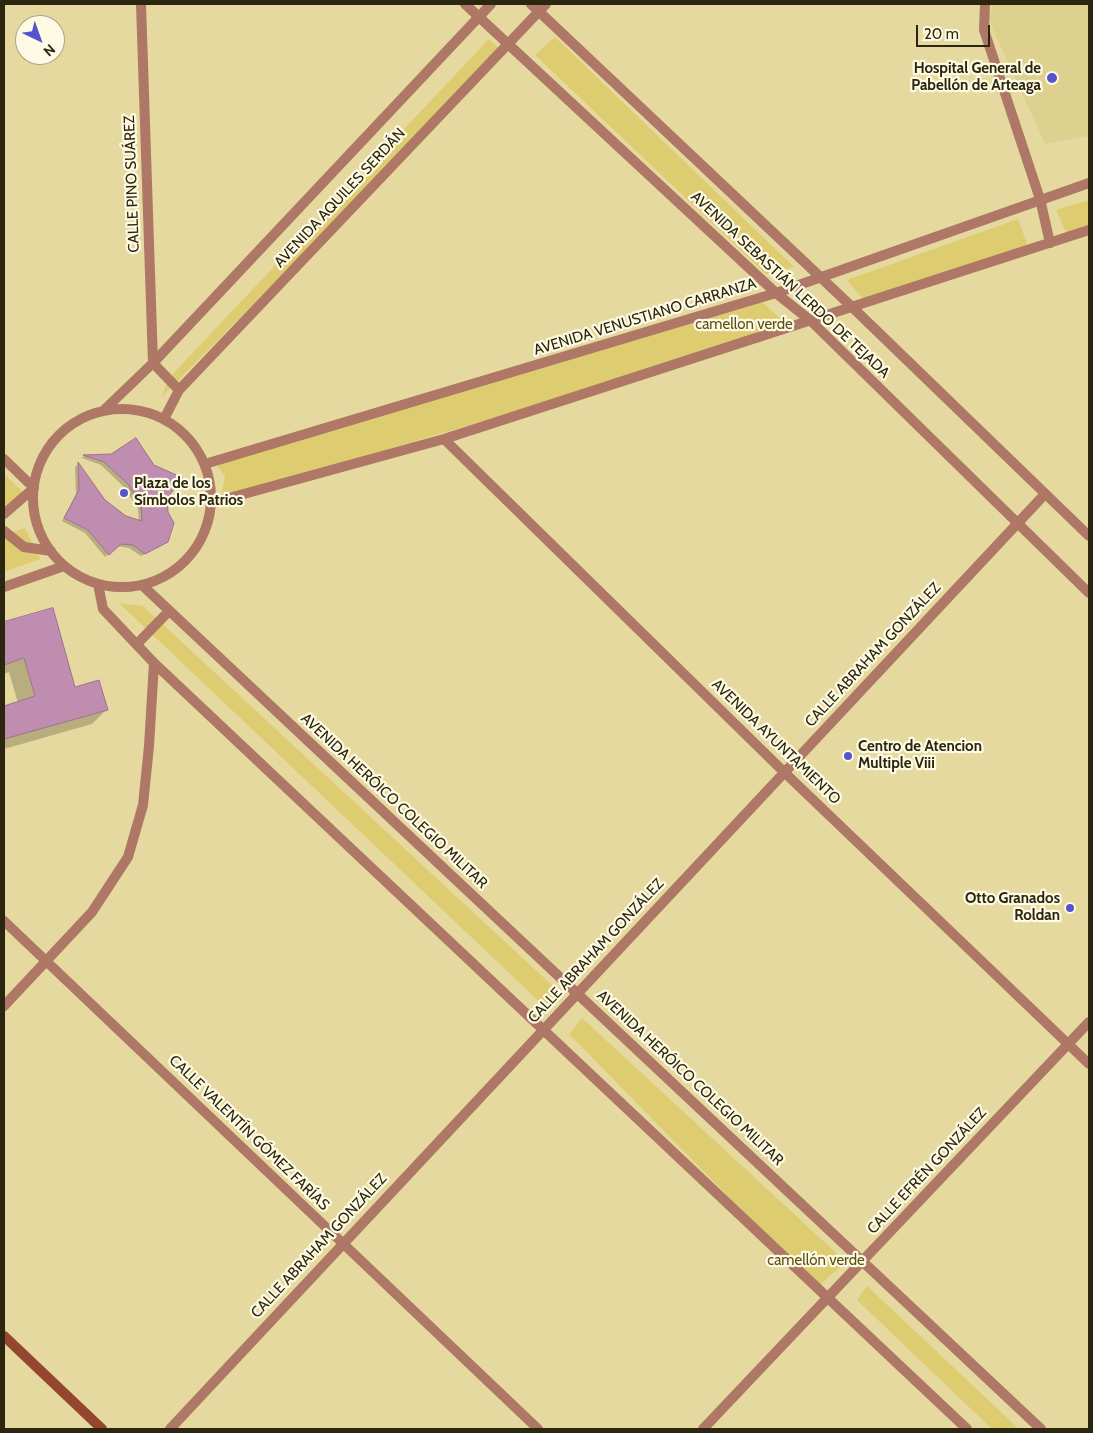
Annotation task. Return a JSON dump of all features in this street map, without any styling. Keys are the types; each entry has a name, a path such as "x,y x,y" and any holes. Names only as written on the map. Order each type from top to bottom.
{"main road":[{"path":"4,1336 102,1429"}],"street":[{"name":"CALLE PINO SUÁREZ","path":"142,4 153,363"},
{"name":"AVENIDA SEBASTIÁN LERDO DE TEJADA","path":"466,4 776,293 811,321 1089,593"},
{"name":"AVENIDA AQUILES SERDÁN","path":"103,411 153,363 491,4"},
{"path":"985,4 984,30 1040,199 1050,242"},
{"name":"AVENIDA AQUILES SERDÁN","path":"164,419 179,390 508,42 539,6"},
{"name":"AVENIDA SEBASTIÁN LERDO DE TEJADA","path":"539,6 1089,536"},
{"name":"AVENIDA VENUSTIANO CARRANZA","path":"205,464 776,293 1089,183"},
{"path":"211,503 444,439 1089,230"},
{"path":"153,363 179,390"},
{"path":"124,409 144,412 164,419 181,431 195,446 205,464 211,483 211,503 205,531 190,555 168,574 142,585 120,587 98,584 80,577 64,566 51,551 40,532 34,510 34,488 39,467 49,447 64,431 82,419 103,411 124,409"},
{"name":"AVENIDA AYUNTAMIENTO","path":"444,439 784,772 1089,1064"},
{"path":"4,459 34,488"},
{"path":"4,514 34,488"},
{"name":"CALLE ABRAHAM GONZÁLEZ","path":"170,1429 1045,494"},
{"path":"4,531 24,547 51,551"},
{"path":"4,588 64,566"},
{"path":"98,584 103,609 154,662 967,1429"},
{"name":"AVENIDA HERÓICO COLEGIO MILITAR","path":"142,585 1041,1429"},
{"path":"137,644 169,611"},
{"path":"4,1006 92,912 128,857 143,805 150,736 154,662"},
{"name":"CALLE VALENTÍN GÓMEZ FARÍAS","path":"4,920 538,1429"},
{"name":"CALLE EFRÉN GONZÁLEZ","path":"704,1429 1089,1022"}],"shaded area":[{"name":"Hospital General de Pabellón de Arteaga","path":"992,4 1089,4 1089,136 1045,144 989,21"}],"green space":[{"name":"camellon verde","path":"555,37 794,267 766,274 535,55"},
{"path":"489,39 502,51 162,397 168,379"},
{"path":"1089,200 1089,227 1067,234 1056,210"},
{"path":"1018,219 1029,249 867,304 847,280"},
{"name":"camellon verde","path":"762,302 792,329 221,499 225,476 217,465"},
{"path":"4,474 23,492 4,511"},
{"path":"25,528 40,559 4,572 4,535"},
{"path":"119,603 143,606 557,990 545,1007"},
{"name":"camellón verde","path":"582,1018 846,1262 817,1287 569,1034"},
{"name":"camellón verde","path":"867,1286 1019,1429 992,1429 857,1300"}],"building":[{"path":"136,438 154,465 183,478 167,498 168,512 174,523 168,542 145,554 133,545 121,544 109,555 88,530 64,518 79,490 78,462 105,500 126,516 142,521 141,506 128,484 104,462 83,455 111,454"},
{"path":"53,608 75,687 99,680 108,710 4,739 4,706 35,696 24,658 4,665 4,622"}],"place":[{"name":"Hospital General de Pabellón de Arteaga","path":"1052,78"},
{"name":"Plaza de los Símbolos Patrios","path":"124,493"},
{"name":"Centro de Atencion Multiple Viii","path":"848,756"},
{"name":"Otto Granados Roldan","path":"1070,908"}]}
